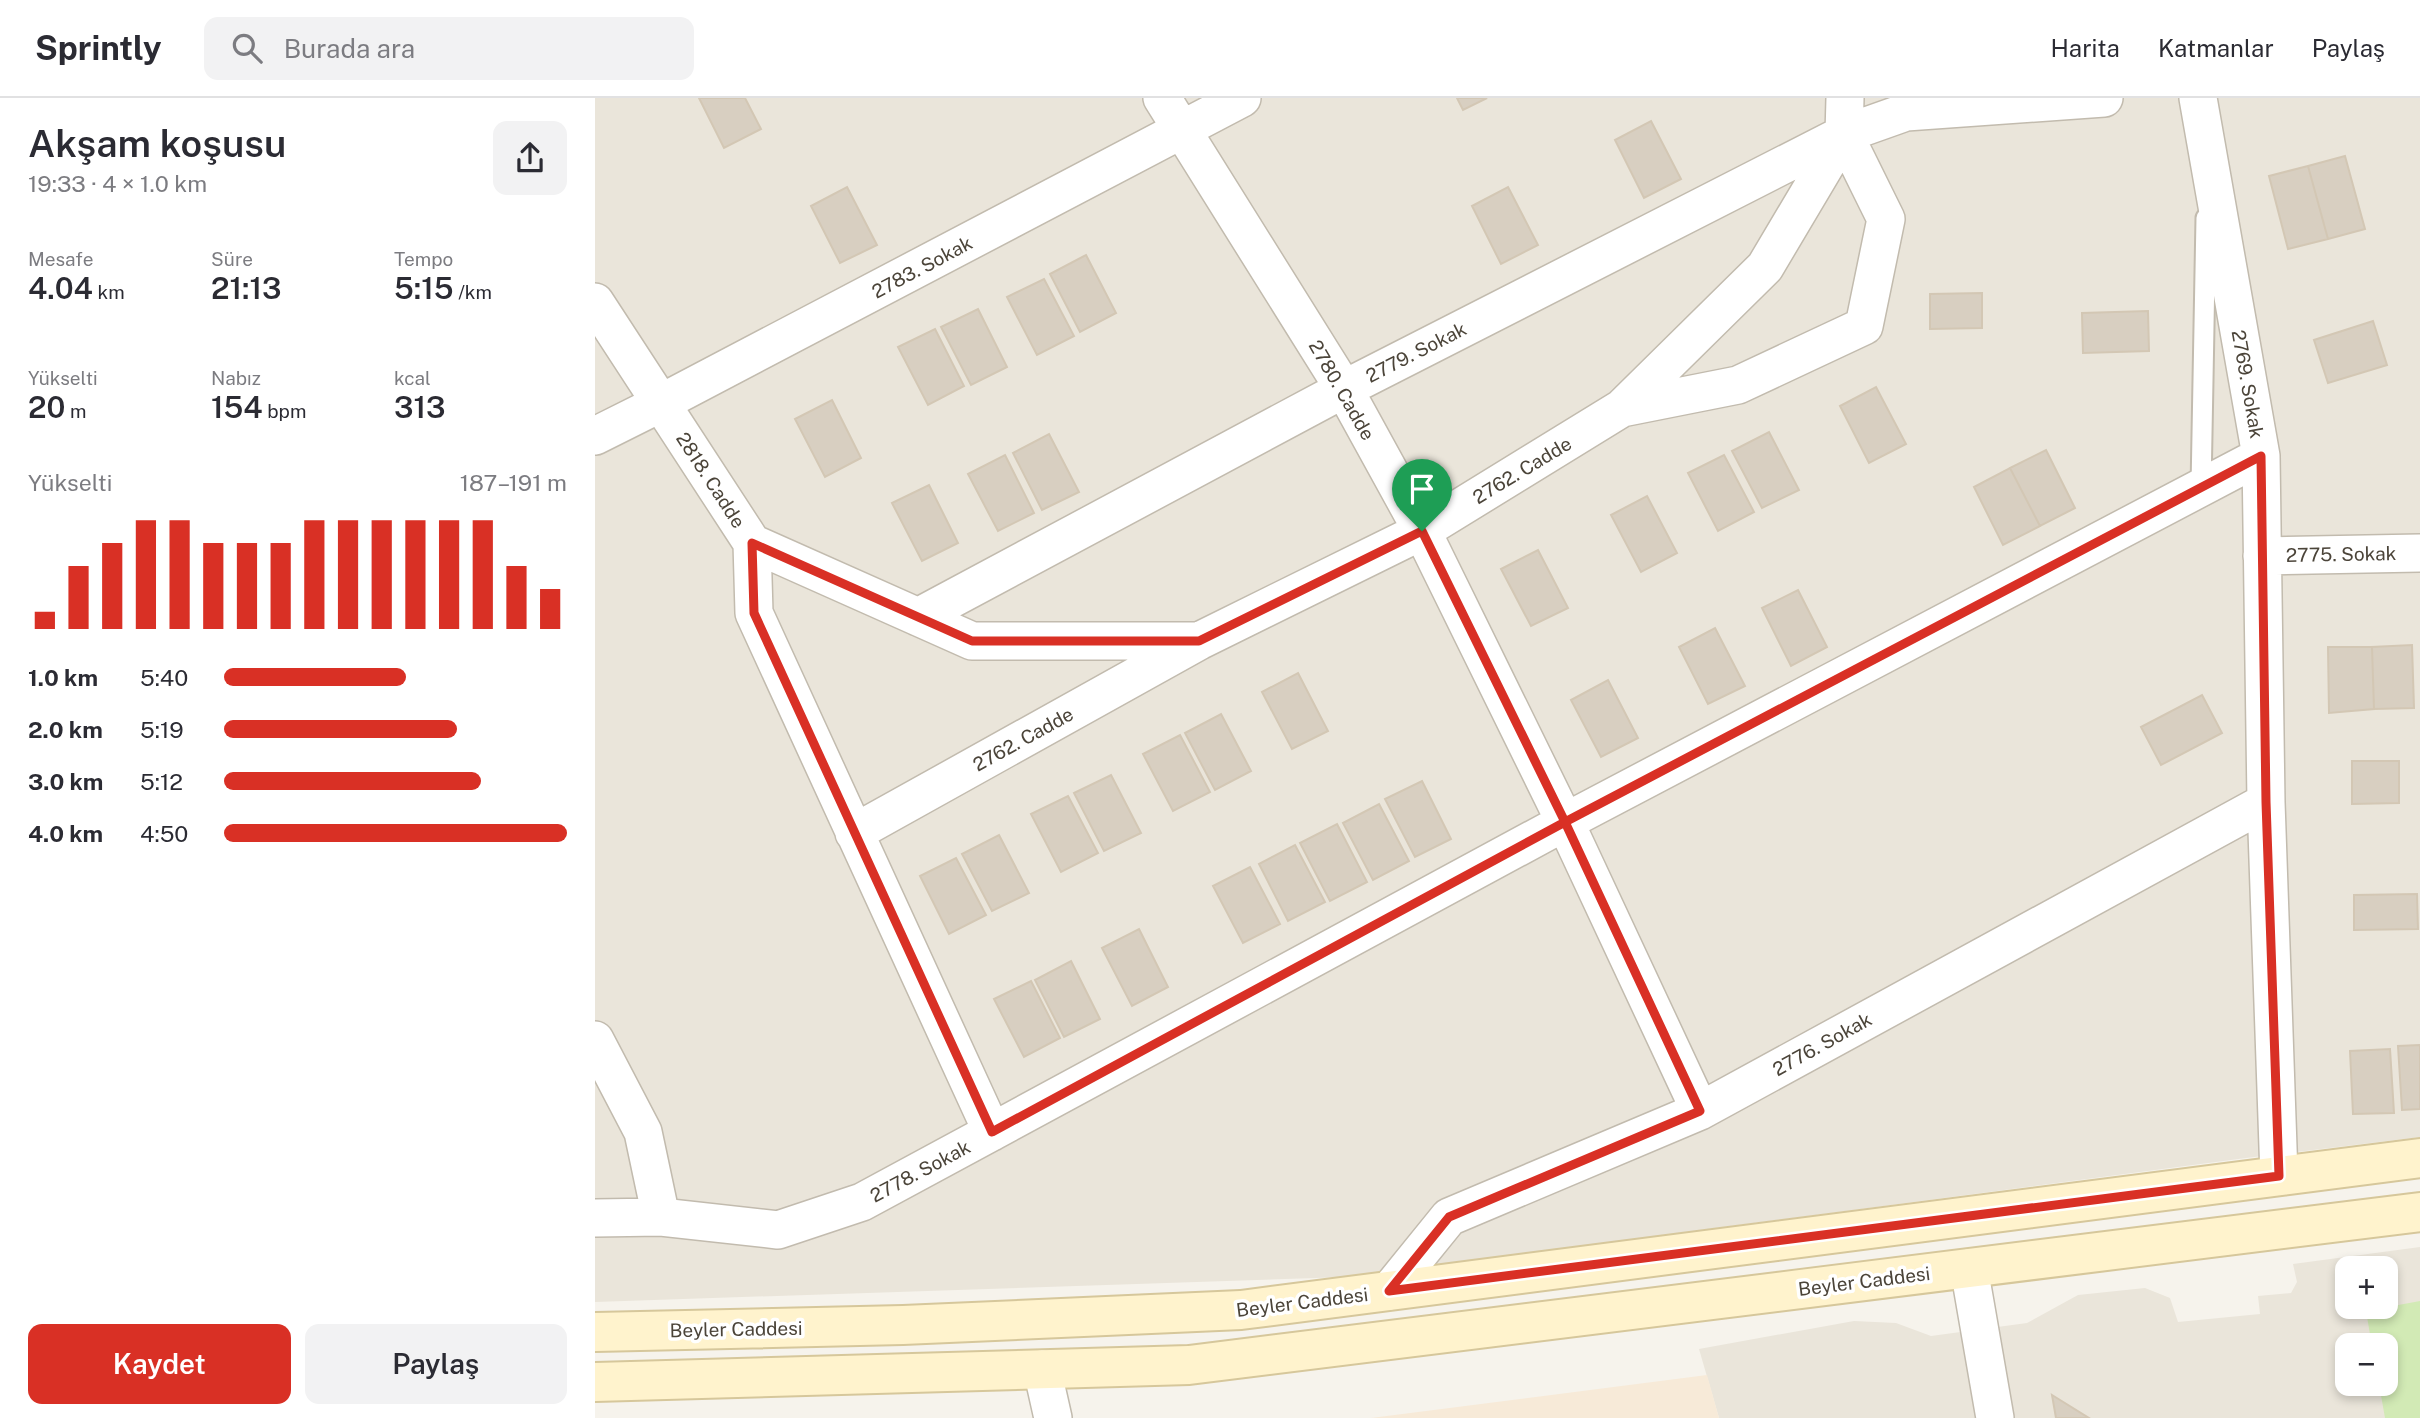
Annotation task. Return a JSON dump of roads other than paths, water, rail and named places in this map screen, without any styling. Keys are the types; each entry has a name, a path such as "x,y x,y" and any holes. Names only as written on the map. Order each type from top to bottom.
{"main road":[{"name":"Beyler Caddesi","path":"595,1332 904,1325 1241,1310 2420,1158"},
{"path":"2279,1176 2284,1228"},
{"name":"Beyler Caddesi","path":"595,1382 1189,1365 2420,1212"},
{"path":"1959,1218 1969,1268"}],"street":[{"name":"2780. Cadde","path":"1162,98 1344,389 1422,531 1565,822 1700,1111"},
{"name":"2783. Sokak","path":"595,436 1242,98"},
{"name":"2762. Cadde","path":"854,833 1199,641 1422,531 1622,408 1765,267 1844,134 1845,98"},
{"name":"2779. Sokak","path":"918,617 1344,389 1844,134 1906,112 2104,98"},
{"name":"2769. Sokak","path":"2198,98 2261,456 2266,802 2279,1176"},
{"path":"1622,408 1738,385 1864,326 1886,219 1844,134"},
{"name":"2818. Cadde","path":"595,302 752,543 754,613 992,1132"},
{"name":"2778. Sokak","path":"595,1218 661,1217 778,1230 862,1202 1565,822 2261,456"},
{"path":"752,543 972,641 1199,641"},
{"name":"2775. Sokak","path":"2262,556 2420,552"},
{"name":"2776. Sokak","path":"1389,1291 1449,1217 1700,1111 2266,802"},
{"path":"595,1040 643,1132 661,1217"},
{"path":"1969,1268 1995,1418"},
{"path":"1042,1369 1053,1418"}],"lane":[{"path":"2201,488 2208,154"}]}
